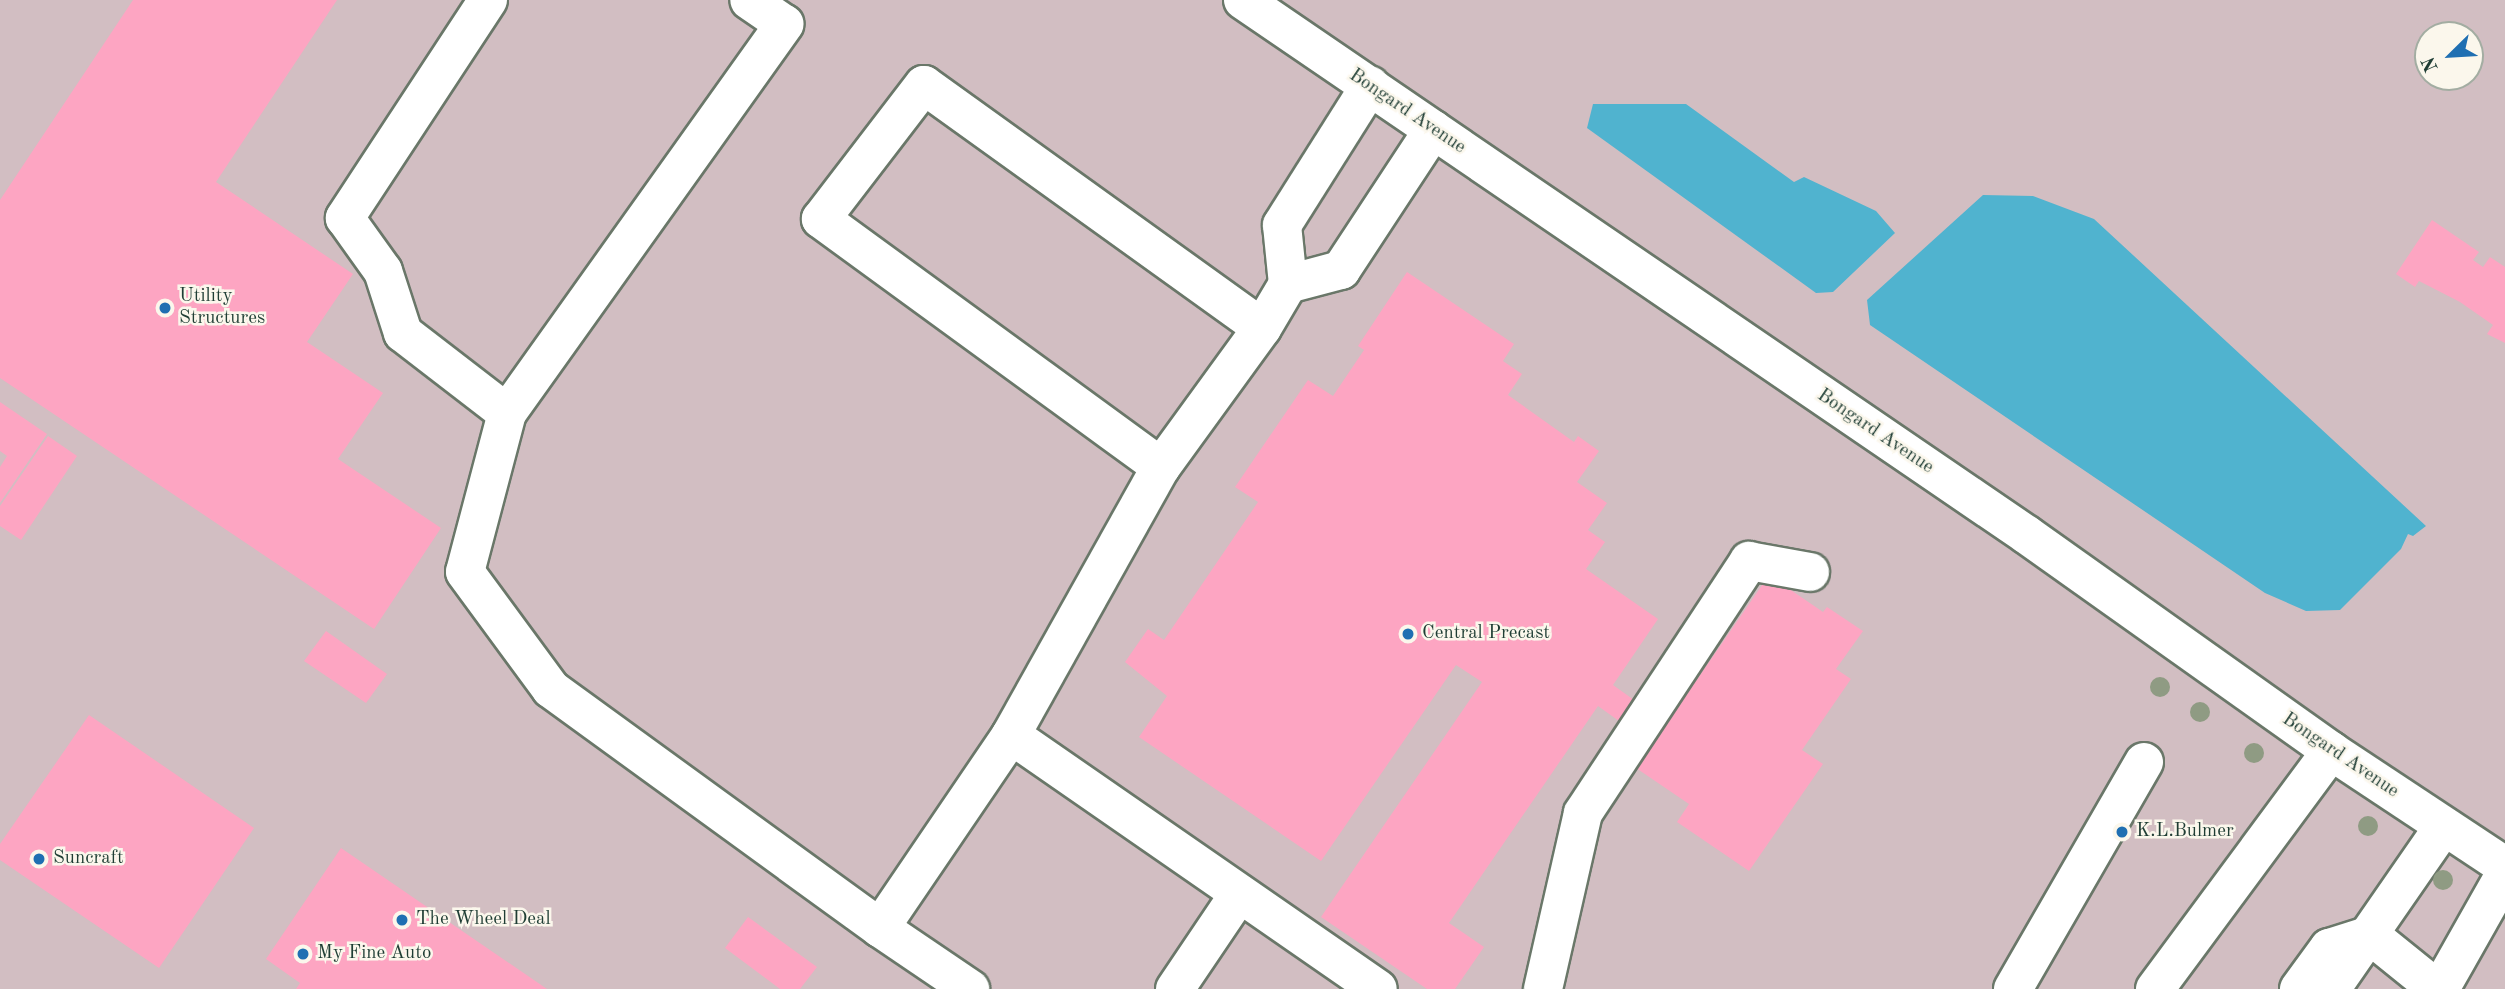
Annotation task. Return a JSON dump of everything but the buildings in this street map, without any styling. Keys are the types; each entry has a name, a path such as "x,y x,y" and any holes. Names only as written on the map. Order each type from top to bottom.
{"street":[{"path":"488,0 345,218 383,271 403,332 507,413"},
{"path":"749,0 784,24 507,413 465,572 551,689 880,928 970,989"},
{"name":"Bongard Avenue","path":"1243,0 2027,535 2331,751 2505,866"},
{"path":"1161,467 821,219 924,85 1262,328"},
{"path":"880,928 1011,735 1161,467 1262,328 1288,284 1282,225 1370,86"},
{"path":"1288,284 1341,270 1433,130"},
{"path":"1544,989 1583,813 1749,561 1810,572"},
{"path":"1011,735 1378,989"},
{"path":"2155,989 2331,751"},
{"path":"2020,986 2144,762"},
{"path":"2331,989 2444,826"},
{"path":"2370,935 2438,989 2505,874"},
{"path":"1175,989 1239,894"},
{"path":"2299,989 2329,948 2370,935"}],"shaded area":[{"path":"0,0 2505,0 2505,989 0,989"}],"water":[{"path":"1593,104 1686,104 1794,182 1804,177 1876,211 1895,233 1833,292 1816,293 1587,128"},
{"path":"1983,195 2033,196 2094,219 2426,526 2413,536 2408,534 2401,549 2340,610 2306,611 2265,593 1870,325 1867,300"}],"place":[{"name":"Utility Structures","path":"165,308"},
{"name":"Central Precast","path":"1408,634"},
{"name":"K.L.Bulmer","path":"2122,832"},
{"name":"Suncraft","path":"39,859"},
{"name":"The Wheel Deal","path":"402,920"},
{"name":"My Fine Auto","path":"303,954"}]}
